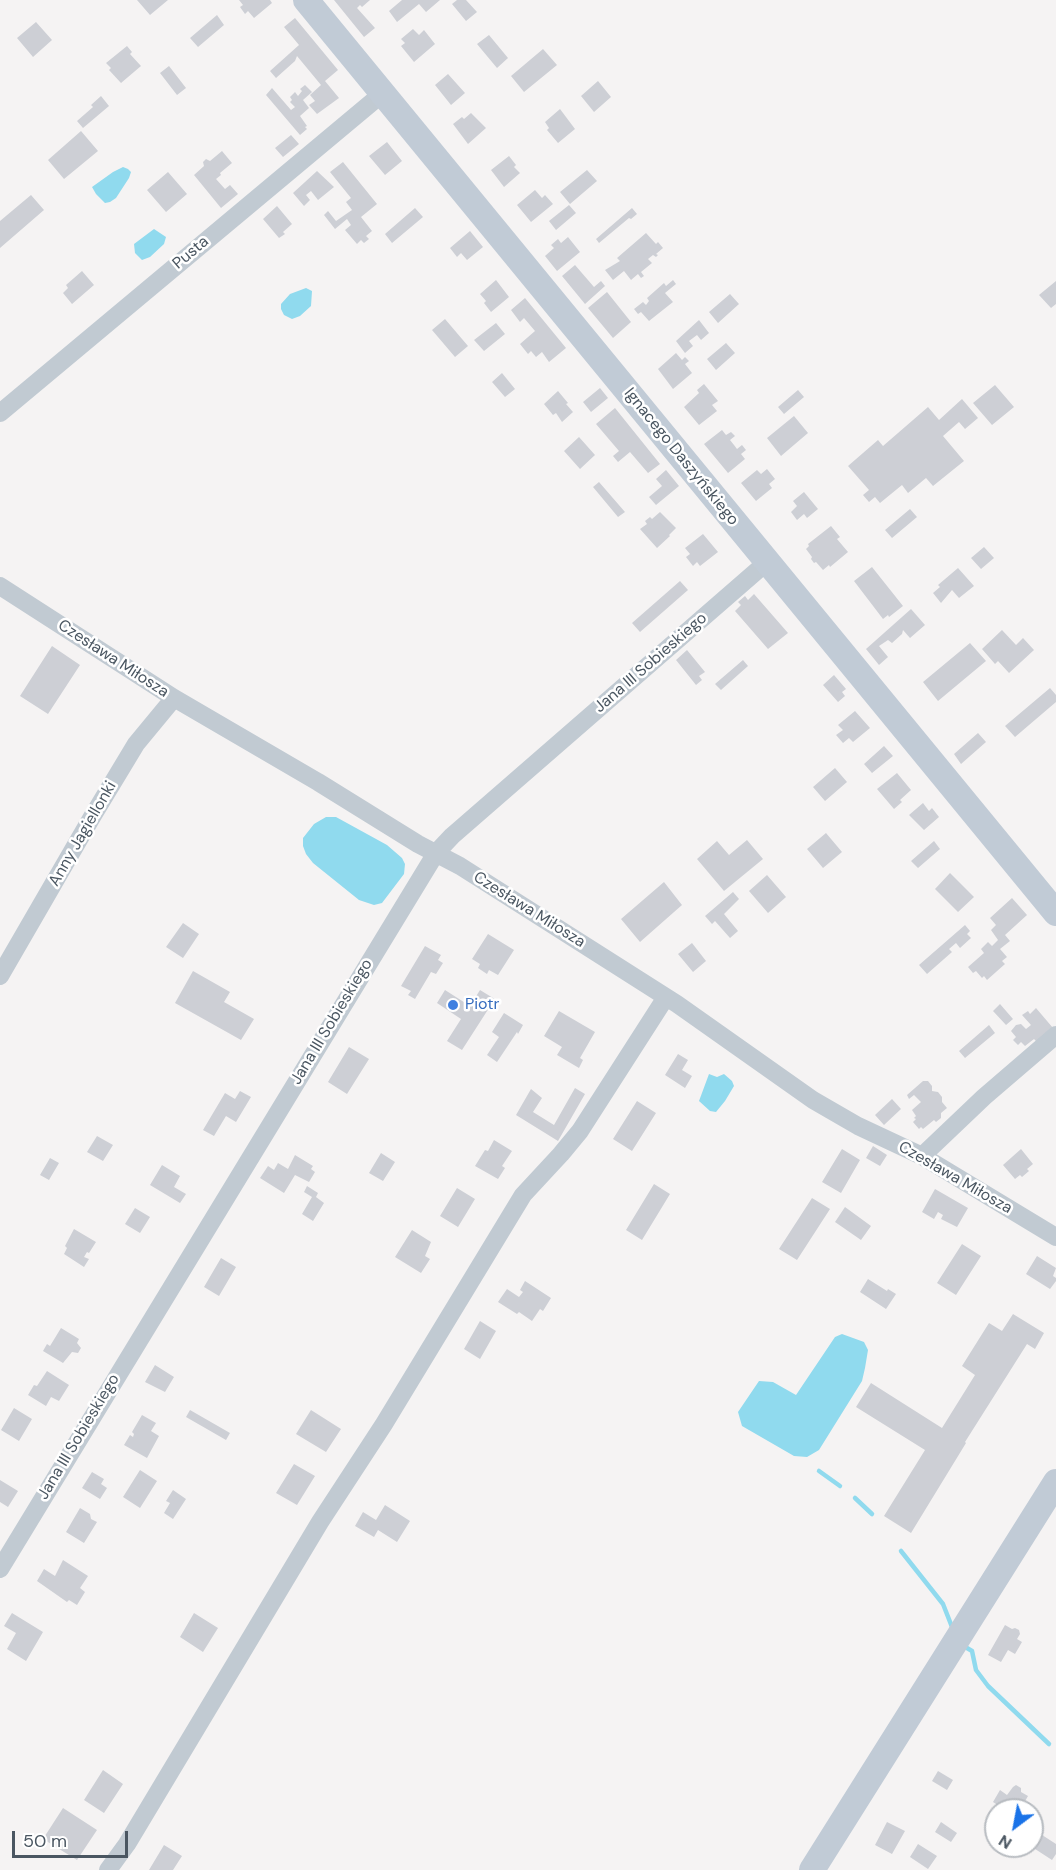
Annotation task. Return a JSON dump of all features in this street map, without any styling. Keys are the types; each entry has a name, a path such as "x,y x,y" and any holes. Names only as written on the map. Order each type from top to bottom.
{"street":[{"name":"Ignacego Daszyńskiego","path":"306,0 1056,913"},
{"name":"Pusta","path":"0,414 383,93"},
{"name":"Jana III Sobieskiego","path":"0,1569 436,853 452,836 767,562"},
{"name":"Czesława Miłosza","path":"0,585 174,698 460,866 666,997 813,1100 858,1126 922,1156 1056,1237"},
{"name":"Anny Jagiellonki","path":"0,976 136,744 174,698"},
{"path":"108,1870 127,1844 320,1522 384,1424 523,1195 580,1131 666,997"},
{"path":"922,1156 984,1097 1056,1035"},
{"path":"812,1870 1056,1482"}],"water":[{"path":"123,167 131,172 129,178 116,198 105,203 92,187"},
{"path":"154,229 166,237 164,244 150,257 142,260 135,253 134,244"},
{"path":"306,288 312,291 311,306 300,316 292,319 284,315 281,304 290,294"},
{"path":"326,817 336,817 387,845 402,858 405,864 404,874 382,903 374,905 359,900 313,863 306,854 303,838 314,824"},
{"path":"709,1074 717,1077 724,1074 734,1086 716,1112 710,1111 699,1101"},
{"path":"842,1334 864,1342 868,1350 865,1368 862,1381 819,1450 807,1457 794,1456 742,1426 738,1412 759,1381 773,1382 796,1395 835,1337"}],"building":[{"path":"137,0 168,0 150,15"},
{"path":"239,0 270,0 272,3 254,18 248,11 245,14 240,7 243,5"},
{"path":"334,0 370,0 357,8 375,28 364,37"},
{"path":"402,0 440,0 426,12 419,4 397,22 389,11"},
{"path":"457,0 466,0 477,12 466,21 452,4"},
{"path":"217,15 224,25 198,47 190,38"},
{"path":"295,18 338,70 325,81 339,98 317,114 309,105 315,101 310,95 321,85 297,56 295,61 276,78 270,71 299,45 284,27"},
{"path":"36,22 52,40 33,57 17,38"},
{"path":"413,29 419,35 424,30 435,44 414,62 401,46 405,43 401,39"},
{"path":"489,35 508,58 497,68 477,44"},
{"path":"127,46 132,52 130,54 141,66 121,83 106,63"},
{"path":"543,49 557,65 524,92 511,76"},
{"path":"169,66 186,88 177,95 160,73"},
{"path":"448,74 465,93 451,105 435,85"},
{"path":"598,81 611,97 594,112 581,96"},
{"path":"305,85 312,92 303,100 309,108 300,116 307,129 300,135 266,95 272,88 291,110 295,107 290,102 292,100 290,97 295,92 298,96 302,91 300,89"},
{"path":"101,96 109,106 83,128 77,121 93,107 91,105"},
{"path":"560,109 575,129 558,143 547,130 549,128 545,122"},
{"path":"471,113 486,128 468,144 453,124"},
{"path":"81,131 98,151 64,179 48,160"},
{"path":"291,135 299,144 283,157 275,148"},
{"path":"387,142 402,161 385,175 369,156"},
{"path":"222,151 232,163 216,179 225,189 230,185 238,194 221,208 194,175 204,166 203,162 206,159 210,161"},
{"path":"509,156 520,173 504,187 491,170"},
{"path":"343,162 377,204 361,217 372,231 366,236 369,239 364,243 361,240 357,244 345,230 351,225 347,219 335,229 324,215 328,211 336,221 352,210 346,202 351,198 330,172"},
{"path":"587,170 597,181 570,204 560,192"},
{"path":"317,171 334,187 318,200 311,191 306,195 310,200 304,206 293,193"},
{"path":"168,172 187,194 166,212 147,190"},
{"path":"535,190 542,198 545,195 553,204 531,222 517,205"},
{"path":"31,195 44,210 0,248 0,221"},
{"path":"569,205 576,213 556,230 549,221"},
{"path":"277,206 292,224 279,238 263,219"},
{"path":"415,208 423,217 392,243 385,234"},
{"path":"632,208 637,214 599,243 596,239"},
{"path":"470,231 483,247 467,260 461,253 457,257 450,248"},
{"path":"646,233 663,248 656,254 658,255 656,257 653,255 648,259 652,263 641,272 644,276 641,278 638,274 631,280 624,271 613,280 605,270 620,261 617,258"},
{"path":"568,237 580,252 557,271 545,256 554,248 551,245 558,239 561,243"},
{"path":"575,265 594,287 601,281 605,286 585,304 562,276"},
{"path":"82,271 94,285 72,304 63,293 68,288 66,285"},
{"path":"496,280 509,297 491,312 480,294"},
{"path":"673,280 676,284 665,293 673,302 649,321 641,312 638,314 634,309 643,302 646,305 649,301 647,298 664,283 666,286"},
{"path":"1056,281 1056,304 1051,308 1039,295"},
{"path":"607,292 631,322 613,338 588,308"},
{"path":"730,294 739,304 718,323 709,312"},
{"path":"525,298 566,348 549,362 542,352 536,357 531,351 528,354 520,344 535,331 524,318 520,322 511,310"},
{"path":"445,319 468,346 455,357 432,330"},
{"path":"699,320 709,333 701,340 697,335 689,341 693,346 685,353 676,341"},
{"path":"496,323 505,334 484,351 474,340"},
{"path":"726,343 735,353 716,370 707,359"},
{"path":"676,353 682,360 685,357 689,361 685,364 692,373 673,389 658,369"},
{"path":"502,373 515,389 505,397 492,382"},
{"path":"704,384 718,401 712,405 717,411 699,425 684,407 699,393 697,390"},
{"path":"995,385 1014,407 992,425 973,403"},
{"path":"600,388 608,398 591,412 583,402"},
{"path":"798,390 804,397 784,414 778,407"},
{"path":"558,391 573,412 562,422 556,413 553,415 544,404"},
{"path":"962,399 978,418 965,429 959,422 943,436 964,461 933,486 926,478 908,493 902,485 880,503 875,497 869,502 863,495 869,490 848,466 878,440 883,446 928,407 939,420"},
{"path":"615,408 660,464 648,473 630,452 618,462 613,456 619,451 596,424"},
{"path":"794,416 808,433 781,456 767,438"},
{"path":"722,430 726,435 731,432 735,436 730,440 737,449 742,445 746,450 741,454 745,459 728,473 704,444"},
{"path":"579,437 595,455 580,469 564,451"},
{"path":"767,469 775,479 769,484 772,488 756,501 741,483 757,470 761,474"},
{"path":"666,470 679,486 656,505 649,497 662,486 656,479"},
{"path":"599,482 625,512 618,517 593,487"},
{"path":"804,492 818,509 807,518 804,514 797,520 791,512 797,506 793,501"},
{"path":"910,509 917,517 892,538 885,530"},
{"path":"660,512 676,528 657,548 640,529 647,524 645,521 650,517 652,519"},
{"path":"831,526 840,537 837,539 848,552 823,570 816,562 814,563 806,549 808,544"},
{"path":"703,534 718,552 700,566 697,562 693,566 686,557 690,554 685,548"},
{"path":"984,547 994,558 981,569 971,558"},
{"path":"872,567 903,606 883,619 854,581"},
{"path":"958,568 974,586 959,598 952,590 941,603 933,593 940,587 938,585"},
{"path":"680,581 688,590 640,632 632,623"},
{"path":"754,594 788,633 768,649 735,611 741,605 738,602 745,596 748,600"},
{"path":"911,609 925,625 910,638 903,630 902,634 892,643 888,640 879,646 888,657 879,665 866,649"},
{"path":"1002,630 1016,645 1023,638 1034,650 1009,673 998,661 995,664 982,649"},
{"path":"970,643 986,661 938,701 923,682"},
{"path":"52,646 80,665 48,714 20,696"},
{"path":"687,650 705,672 699,676 702,680 696,685 676,660"},
{"path":"743,660 748,666 721,690 715,684"},
{"path":"834,675 846,689 842,692 845,696 838,702 823,685"},
{"path":"1050,688 1056,695 1056,702 1015,737 1005,726"},
{"path":"855,711 870,728 853,742 849,738 843,743 836,735 843,730 838,725"},
{"path":"978,733 986,742 961,764 954,754"},
{"path":"884,746 893,756 872,773 864,764"},
{"path":"835,768 847,782 825,801 813,787"},
{"path":"897,773 911,790 894,809 877,789"},
{"path":"923,803 929,811 932,808 939,817 924,830 909,815"},
{"path":"826,833 842,852 823,868 807,849"},
{"path":"747,840 763,859 724,891 697,859 717,841 729,855"},
{"path":"934,841 940,849 918,868 911,861"},
{"path":"950,873 974,897 958,912 935,889"},
{"path":"767,875 786,897 768,913 749,891"},
{"path":"664,882 682,905 640,942 621,919"},
{"path":"733,892 739,899 724,914 738,931 730,938 715,921 712,924 705,916"},
{"path":"1012,898 1027,915 1005,935 1010,941 1000,949 1007,957 1002,961 1005,964 987,980 976,971 973,973 968,967 984,953 981,949 988,942 992,946 998,940 991,930 996,925 990,918"},
{"path":"183,923 199,934 183,958 166,947"},
{"path":"965,925 970,931 967,934 971,938 960,948 956,943 949,949 952,952 927,974 919,965"},
{"path":"488,934 514,950 498,975 489,970 487,974 478,968 480,964 472,959"},
{"path":"692,943 706,961 693,972 678,954"},
{"path":"425,946 441,955 438,960 443,963 436,974 431,972 415,999 408,995 411,991 401,986"},
{"path":"193,971 230,992 224,1002 254,1019 241,1040 175,1003"},
{"path":"445,990 470,1006 480,990 498,1001 492,1010 489,1008 462,1050 447,1041 461,1019 437,1003"},
{"path":"1000,1004 1013,1019 1006,1025 993,1011"},
{"path":"1036,1008 1053,1028 1037,1042 1034,1039 1025,1046 1021,1042 1018,1045 1013,1040 1016,1037 1011,1031 1016,1025 1021,1024 1026,1029 1031,1025 1022,1015 1028,1011 1030,1014"},
{"path":"559,1011 595,1032 580,1058 583,1060 579,1068 557,1055 562,1047 544,1036"},
{"path":"504,1013 523,1025 497,1062 487,1055 499,1037 492,1032"},
{"path":"989,1025 995,1033 965,1058 959,1051"},
{"path":"349,1047 369,1059 347,1094 328,1082"},
{"path":"678,1054 688,1060 682,1070 692,1076 685,1088 665,1075"},
{"path":"923,1081 928,1081 932,1086 932,1091 938,1092 947,1108 936,1122 934,1120 923,1129 921,1127 919,1129 913,1122 916,1116 912,1110 921,1102 914,1095 909,1099 907,1095"},
{"path":"575,1088 585,1094 558,1141 516,1115 531,1089 542,1098 533,1112 554,1125"},
{"path":"240,1091 251,1097 236,1122 226,1116 214,1136 203,1130 225,1093 235,1099"},
{"path":"892,1099 901,1109 884,1125 875,1115"},
{"path":"637,1101 656,1113 632,1151 613,1139"},
{"path":"97,1136 113,1145 103,1161 87,1152"},
{"path":"494,1140 512,1151 502,1166 505,1168 498,1179 475,1166"},
{"path":"873,1146 887,1155 880,1166 866,1158"},
{"path":"842,1149 860,1160 841,1193 822,1182"},
{"path":"1021,1149 1033,1164 1022,1177 1020,1175 1015,1179 1003,1165"},
{"path":"381,1153 395,1162 383,1181 369,1173"},
{"path":"295,1155 313,1166 311,1169 315,1172 309,1182 295,1175 284,1193 260,1178 268,1166 274,1170 278,1163 288,1169"},
{"path":"50,1158 59,1163 49,1180 40,1175"},
{"path":"162,1165 180,1176 174,1187 186,1194 180,1203 150,1185"},
{"path":"654,1184 670,1194 642,1240 626,1230"},
{"path":"307,1186 318,1193 316,1197 324,1203 313,1221 302,1214 312,1197 304,1192"},
{"path":"457,1188 475,1199 458,1227 440,1216"},
{"path":"935,1189 968,1208 957,1227 941,1219 943,1215 938,1212 934,1219 922,1212"},
{"path":"812,1198 830,1209 797,1260 779,1249"},
{"path":"845,1207 871,1226 861,1240 835,1222"},
{"path":"135,1208 150,1217 140,1233 125,1224"},
{"path":"74,1229 96,1242 84,1257 89,1259 84,1267 64,1254 67,1248 65,1246"},
{"path":"412,1230 431,1242 425,1256 430,1259 421,1273 395,1257"},
{"path":"962,1244 981,1256 956,1295 937,1283"},
{"path":"1037,1256 1056,1268 1053,1276 1056,1281 1050,1289 1026,1274"},
{"path":"221,1258 236,1267 219,1296 204,1287"},
{"path":"868,1279 896,1294 886,1309 860,1292"},
{"path":"525,1281 551,1298 543,1311 540,1309 532,1321 498,1302 507,1289 519,1297 523,1292 520,1290"},
{"path":"1013,1314 1044,1333 1035,1349 1027,1344 911,1533 884,1516 925,1450 856,1407 871,1383 942,1428 975,1375 962,1366 989,1323 1002,1331"},
{"path":"480,1321 496,1331 480,1359 464,1349"},
{"path":"61,1328 79,1339 77,1343 81,1348 78,1353 72,1352 63,1363 43,1351 47,1344 50,1346"},
{"path":"155,1365 174,1377 165,1392 145,1382"},
{"path":"47,1371 69,1385 59,1401 51,1397 46,1406 28,1395"},
{"path":"14,1408 32,1419 19,1441 1,1430"},
{"path":"190,1410 230,1433 226,1440 186,1417"},
{"path":"311,1410 341,1429 326,1452 296,1434"},
{"path":"142,1415 156,1423 151,1431 159,1436 147,1458 124,1445 130,1435 133,1437 132,1432"},
{"path":"294,1464 315,1476 297,1505 276,1493"},
{"path":"140,1470 157,1481 140,1508 123,1497"},
{"path":"92,1472 104,1479 101,1484 107,1488 100,1499 82,1488"},
{"path":"0,1480 18,1491 8,1507 0,1502"},
{"path":"173,1490 186,1499 173,1519 164,1513 170,1503 166,1501"},
{"path":"385,1505 410,1521 397,1542 378,1530 374,1537 355,1526 363,1512 376,1520"},
{"path":"80,1508 97,1522 84,1543 66,1532"},
{"path":"63,1560 88,1576 80,1588 85,1592 77,1605 69,1600 67,1602 37,1581 44,1569 55,1576"},
{"path":"12,1613 43,1632 26,1661 7,1649 16,1633 4,1626"},
{"path":"194,1613 218,1628 203,1652 180,1637"},
{"path":"1005,1625 1019,1630 1020,1634 1017,1639 1022,1642 1015,1654 1008,1650 1001,1662 988,1655"},
{"path":"103,1770 123,1784 104,1813 84,1800"},
{"path":"938,1771 953,1780 947,1790 932,1781"},
{"path":"1016,1785 1021,1788 1021,1792 1028,1796 1027,1798 995,1798 1000,1790 1007,1795"},
{"path":"63,1808 97,1830 77,1860 43,1839"},
{"path":"887,1822 905,1831 892,1854 875,1845"},
{"path":"941,1822 957,1833 951,1842 935,1832"},
{"path":"1044,1836 1056,1844 1056,1854 1052,1860 1044,1855"},
{"path":"918,1844 937,1856 928,1869 910,1857"},
{"path":"164,1845 182,1856 173,1870 149,1870"}],"waterway":[{"path":"819,1471 840,1486"},
{"path":"855,1498 872,1514"},
{"path":"901,1551 943,1604 952,1627"},
{"path":"967,1648 972,1651 976,1670 988,1686 1049,1744"}],"place":[{"name":"Piotr","path":"453,1005"}]}
